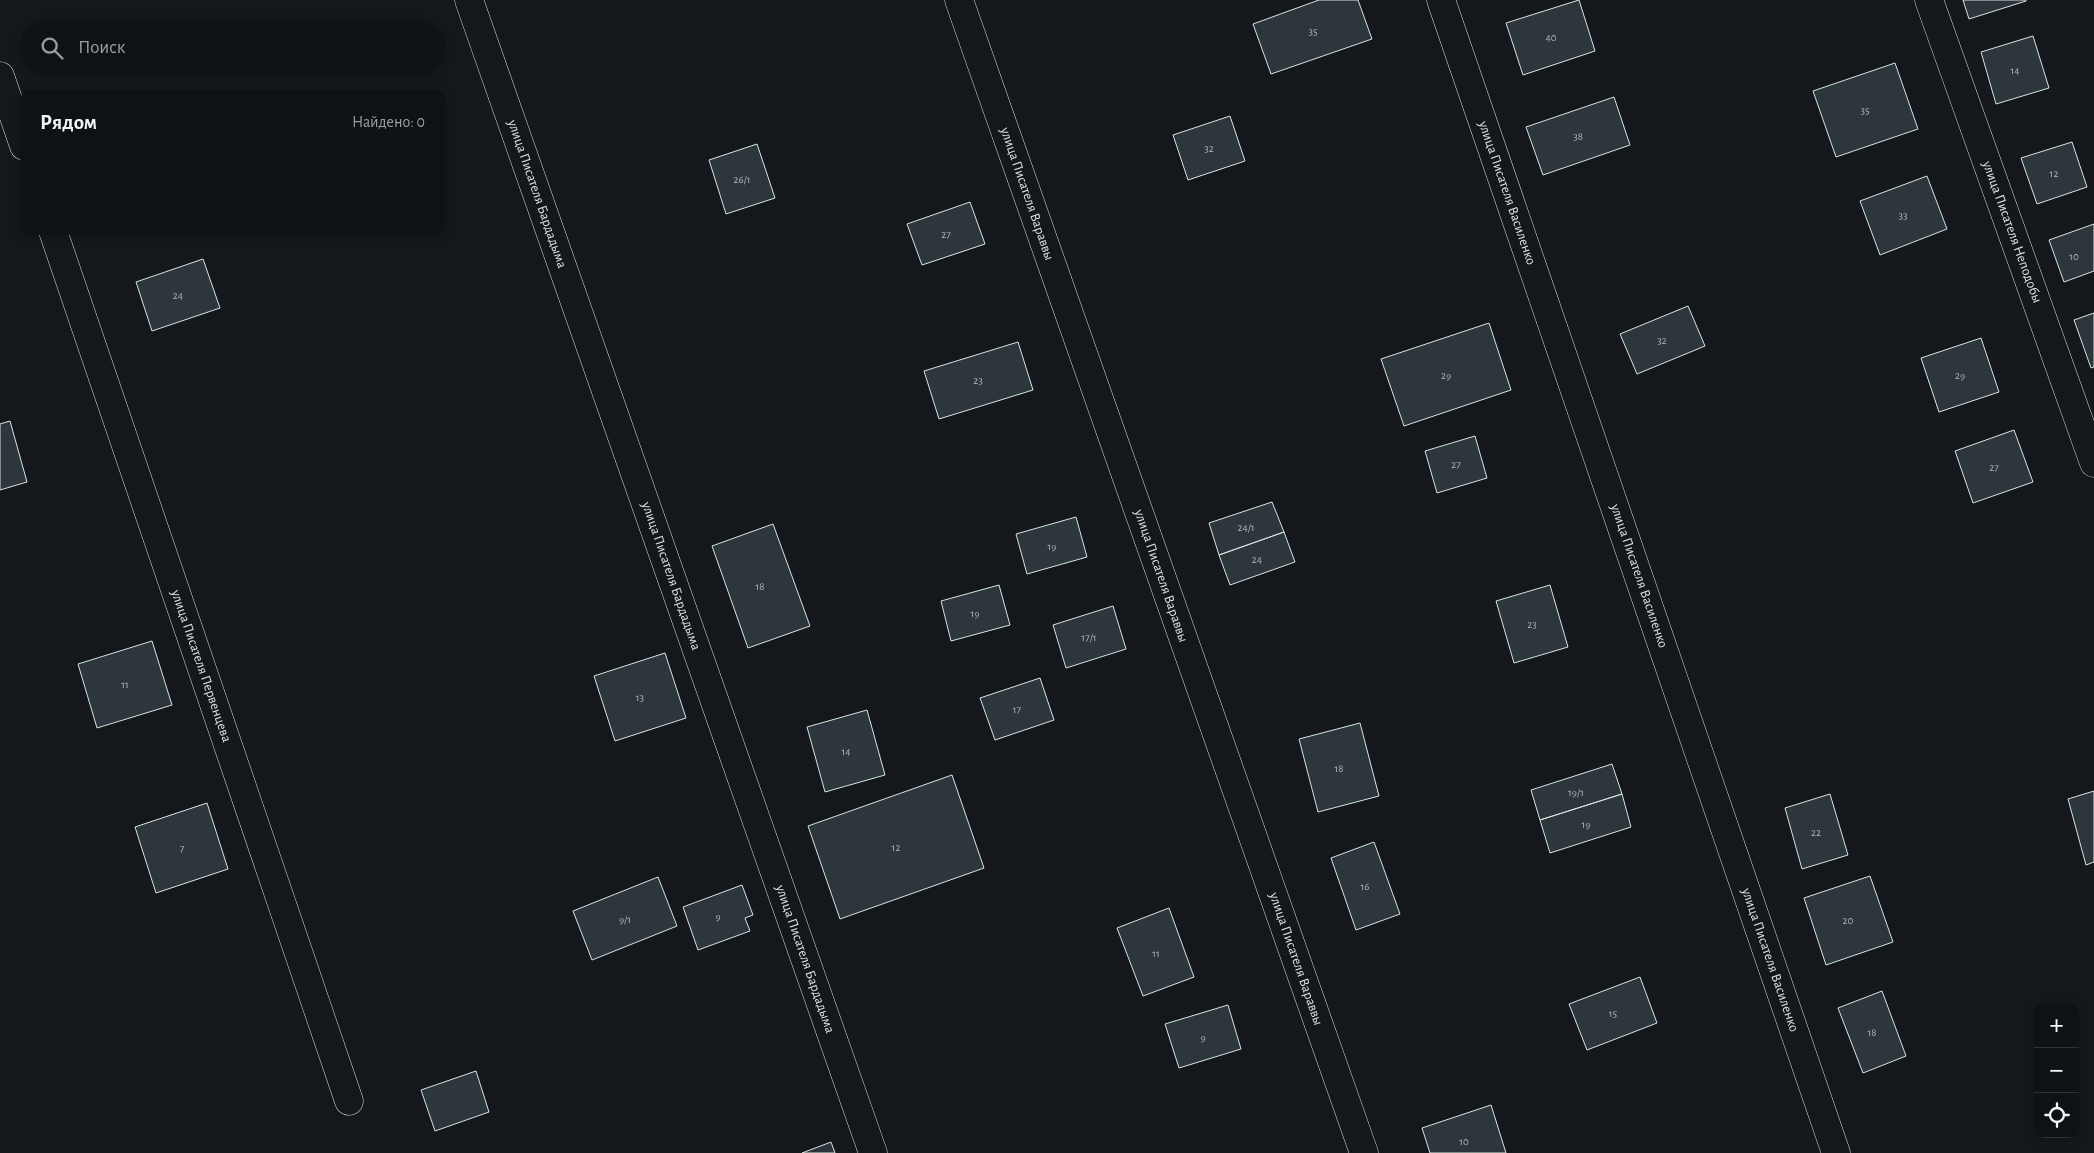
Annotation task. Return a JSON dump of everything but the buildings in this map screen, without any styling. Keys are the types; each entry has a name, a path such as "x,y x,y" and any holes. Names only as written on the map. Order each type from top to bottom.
{"street":[{"name":"улица Писателя Бардадыма","path":"469,0 873,1153"},
{"name":"улица Писателя Вараввы","path":"959,0 1364,1153"},
{"name":"улица Писателя Василенко","path":"1441,0 1836,1153"},
{"name":"улица Писателя Неподобы","path":"1929,0 2094,463"},
{"path":"0,76 20,134"},
{"name":"улица Писателя Первенцева","path":"54,235 349,1100"}]}
